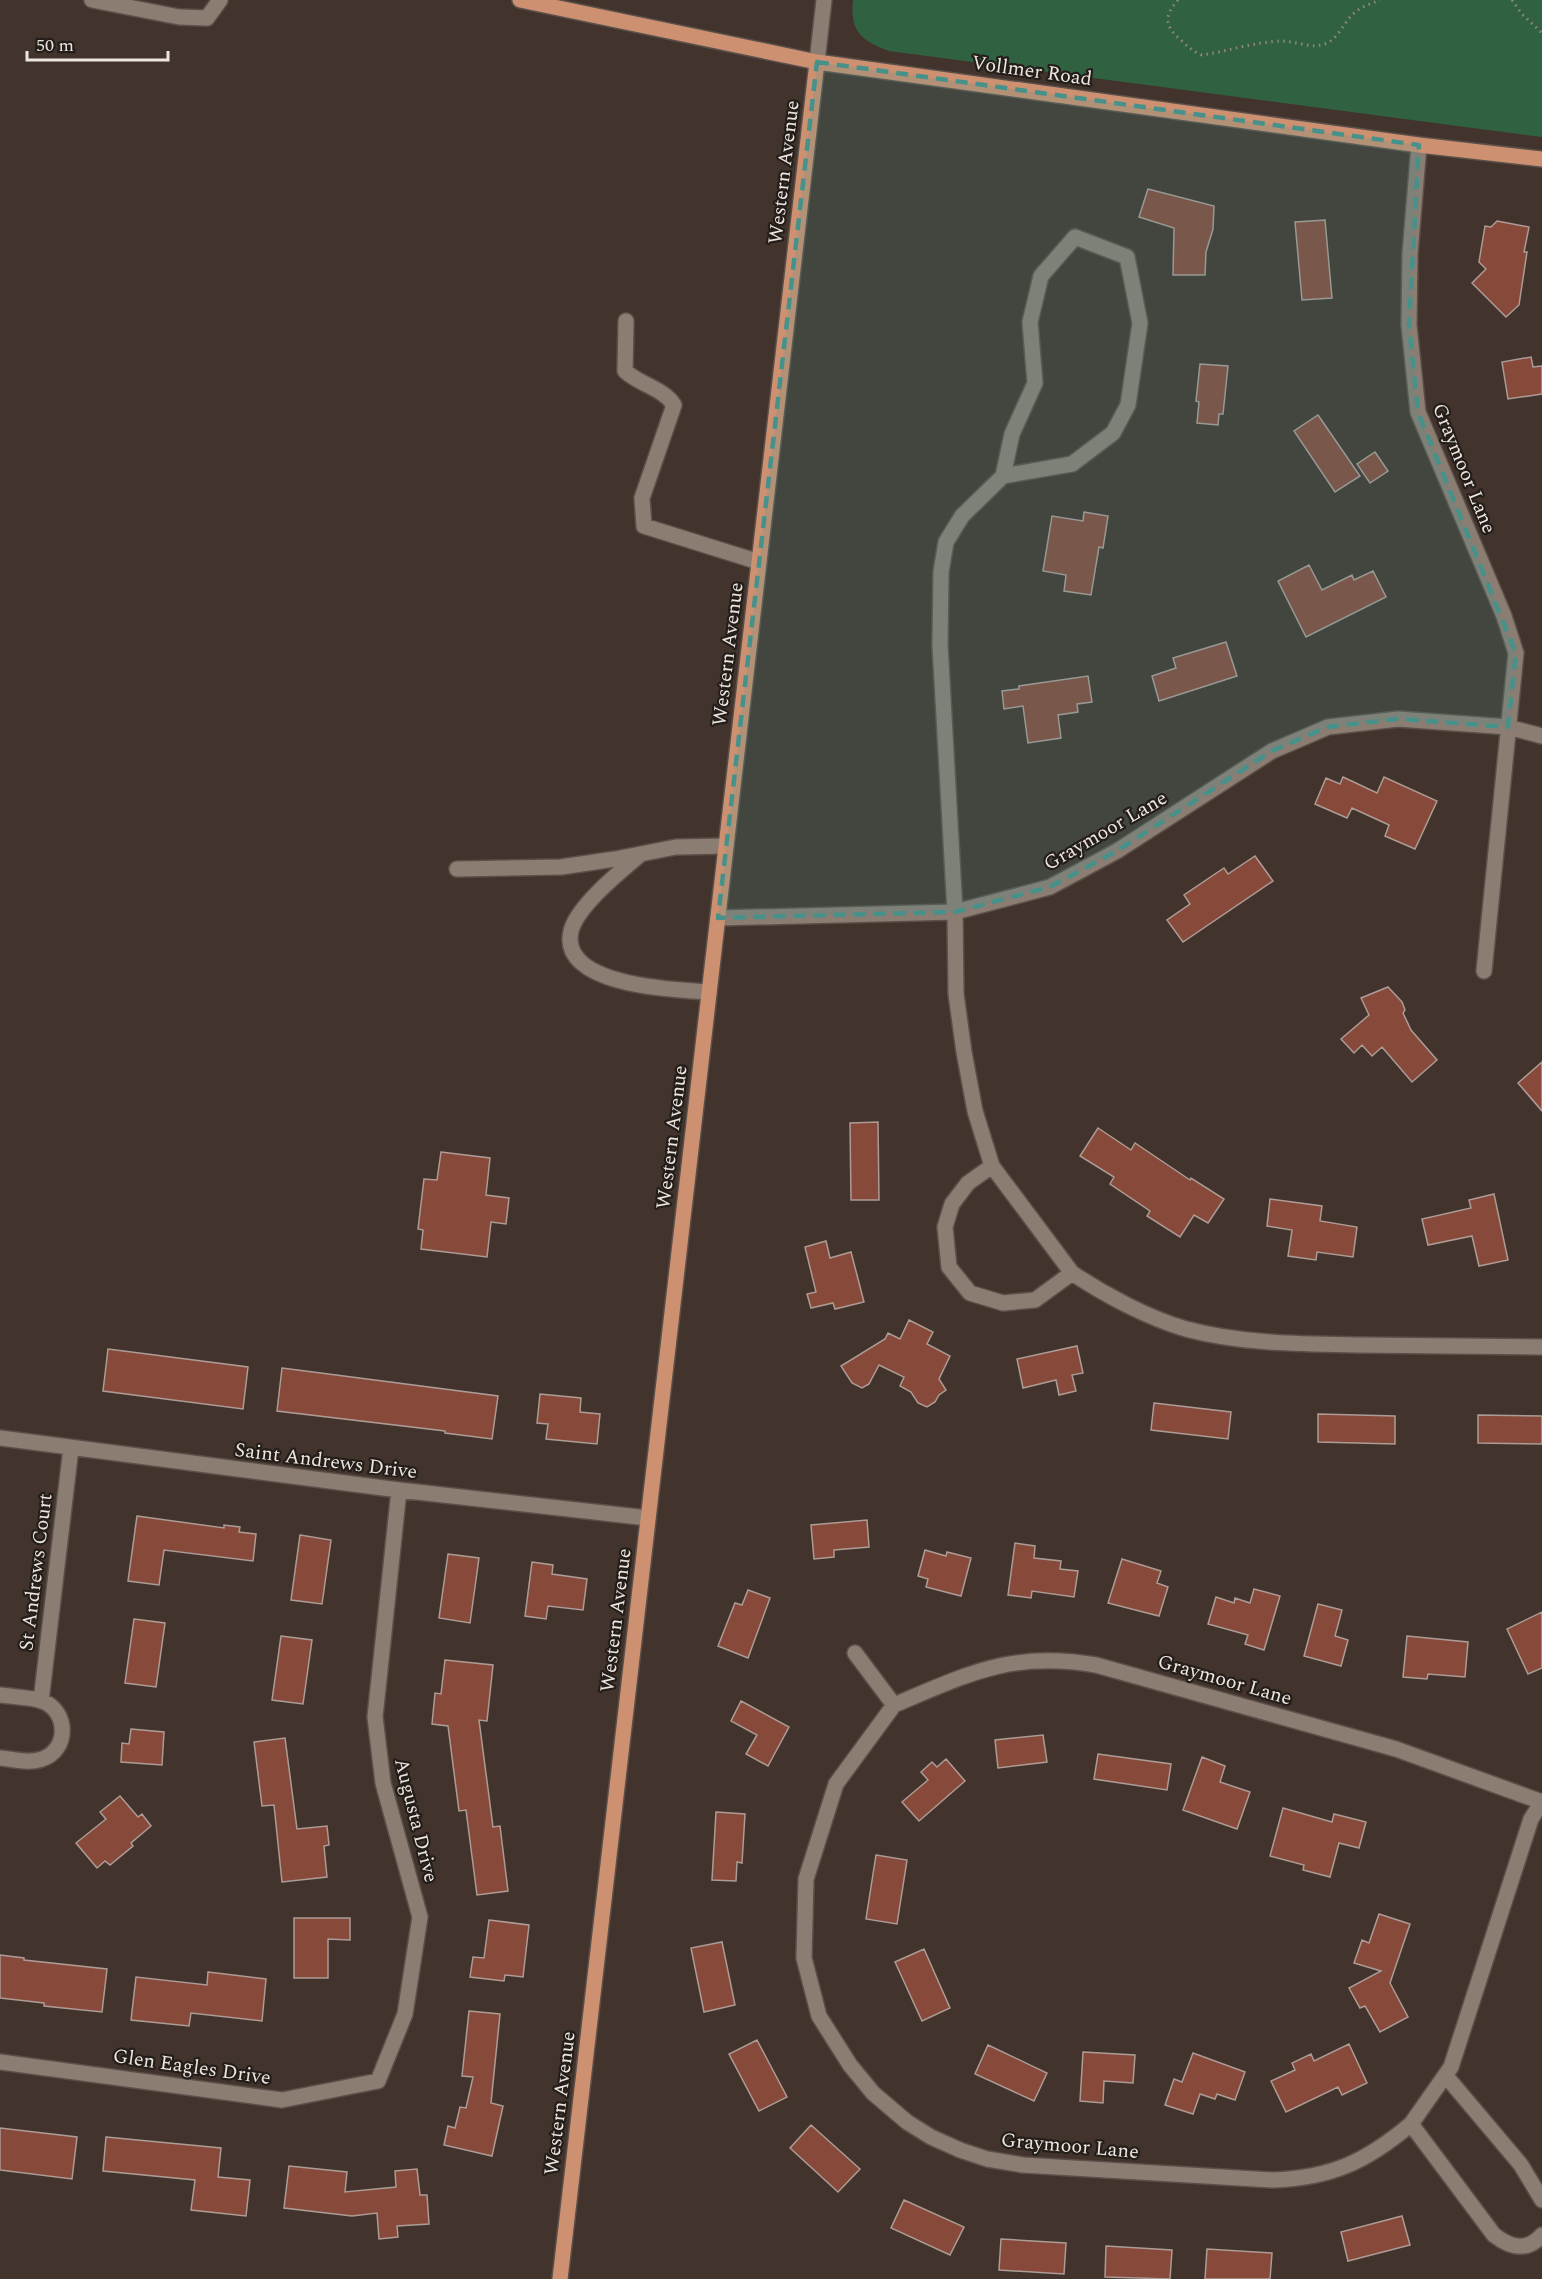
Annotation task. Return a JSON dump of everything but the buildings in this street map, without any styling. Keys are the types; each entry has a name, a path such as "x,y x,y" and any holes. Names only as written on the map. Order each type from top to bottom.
{"main road":[{"name":"Vollmer Road","path":"520,0 817,62 1419,146 1542,159"},
{"name":"Western Avenue","path":"560,2279 817,62"}],"street":[{"path":"92,0 179,17 207,18 219,0"},
{"name":"Western Avenue","path":"817,62 824,0"},
{"name":"Graymoor Lane","path":"1419,146 1410,254 1409,313 1418,412 1504,616 1516,653 1484,971"},
{"path":"1003,476 1072,464 1113,433 1128,405 1140,323 1127,257 1075,237 1041,276 1030,322 1035,383 1012,434 1003,476 962,516 946,542 941,572 940,645 955,912 957,994 964,1052 975,1111 992,1166 1072,1273 1098,1290 1136,1309 1186,1329 1244,1339 1300,1344 1542,1347"},
{"path":"626,321 626,371 634,379 668,396 674,405 642,498 644,526 759,561"},
{"name":"Graymoor Lane","path":"718,918 955,912 1050,887 1117,851 1272,751 1328,727 1398,719 1508,727 1542,736"},
{"path":"457,869 561,867 676,847 726,846"},
{"path":"641,854 613,878 576,920 571,931 572,951 579,963 623,981 671,990 709,992"},
{"path":"992,1166 968,1183 952,1204 945,1227 949,1267 970,1293 1003,1303 1035,1300 1072,1273"},
{"name":"Saint Andrews Drive","path":"0,1438 399,1490 648,1518"},
{"name":"St Andrews Court","path":"41,1701 71,1449"},
{"name":"Augusta Drive","path":"378,2081 405,2014 420,1917 383,1783 375,1717 399,1490"},
{"path":"855,1653 894,1705"},
{"name":"Graymoor Lane","path":"1051,1659 1096,1665 1396,1749 1542,1802 1531,1820 1451,2067 1446,2076 1411,2124 1388,2144 1354,2163 1310,2177 1273,2180 1006,2163 960,2150 931,2137 907,2122 873,2093 834,2042 819,2016 804,1958 806,1879 836,1784 894,1705 970,1673 995,1666 1051,1659"},
{"path":"0,1695 41,1701 58,1713 63,1731 56,1750 49,1756 31,1762 0,1758"},
{"name":"Glen Eagles Drive","path":"0,2062 282,2100 378,2081"},
{"path":"1446,2076 1521,2165 1542,2200"},
{"path":"1411,2124 1494,2235 1508,2246 1523,2247 1536,2242 1542,2235"}],"path":[{"path":"1178,0 1168,14 1167,24 1180,40 1195,52 1202,54 1272,42 1301,43 1313,47 1328,43 1351,16 1380,0"},
{"path":"1512,0 1521,13 1542,33"}],"highlighted area":[{"path":"817,62 1419,145 1409,325 1418,412 1516,653 1508,727 1398,719 1328,727 1272,751 1117,851 1050,887 955,912 718,918"}],"green space":[{"path":"853,0 1542,0 1542,137 889,51 871,43 859,33 853,20"}]}
